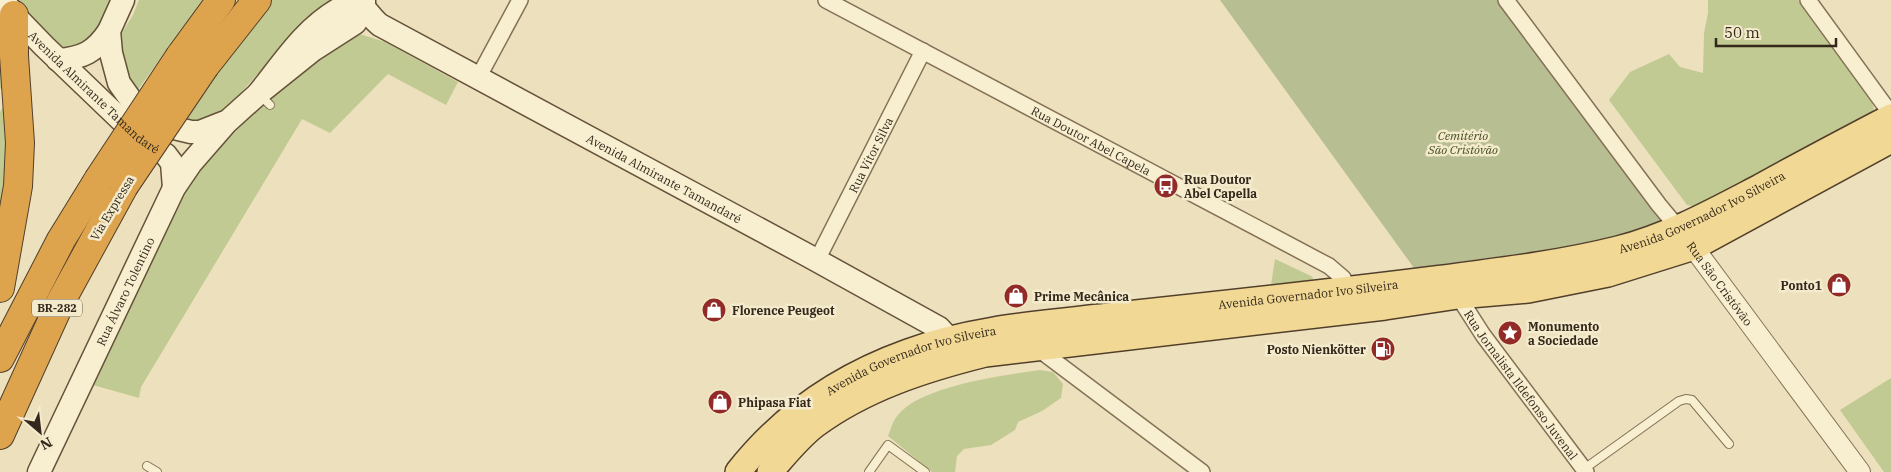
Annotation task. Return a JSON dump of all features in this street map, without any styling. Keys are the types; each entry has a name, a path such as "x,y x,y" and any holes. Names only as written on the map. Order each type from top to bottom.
{"highway":[{"name":"Via Expressa","path":"0,358 61,240 98,180 180,56 221,0"},
{"name":"Via Expressa","path":"0,435 60,302 124,186 205,66 257,0"},
{"path":"0,288 18,186 20,152 9,7"}],"main road":[{"name":"Avenida Almirante Tamandaré","path":"123,0 110,31 114,70 119,83 131,100 170,127 178,130 200,132 228,121 264,99 307,32 324,18 347,4 354,3 365,13 478,78 817,260 939,328 950,340"},
{"name":"Avenida Almirante Tamandaré","path":"9,7 58,60 140,138 166,155 172,163 174,188"},
{"path":"58,60 74,59 88,53 100,44 110,31"},
{"name":"Avenida Governador Ivo Silveira","path":"1732,215 1891,115"},
{"name":"Rua Álvaro Tolentino","path":"39,472 174,188 191,163 228,121"},
{"name":"Avenida Governador Ivo Silveira","path":"738,472 774,431 812,401 873,366 910,350 1014,327 1349,300 1458,296 1528,290 1574,281 1638,266 1732,215 1891,140"},
{"name":"Avenida Governador Ivo Silveira","path":"770,472 793,445 815,425 843,407 893,382 935,366 984,354 1038,348 1349,300 1621,248 1687,238"}],"street":[{"path":"478,78 520,0"},
{"name":"Rua Doutor Abel Capela","path":"826,0 1329,266 1343,278 1349,300"},
{"name":"Rua São Cristóvão","path":"1506,0 1659,205 1687,238 1860,472"},
{"path":"1808,0 1891,115"},
{"name":"Rua Vítor Silva","path":"817,260 924,51"},
{"name":"Rua Jornalista Ildefonso Juvenal","path":"1458,296 1483,335 1585,470"},
{"path":"1038,348 1202,472"}],"lane":[{"path":"1585,470 1679,402 1686,399 1692,400 1729,444"},
{"path":"869,472 888,445 925,472"},
{"path":"147,466 157,472"}],"green space":[{"path":"18,0 117,0 95,40 66,53 24,11"},
{"path":"139,0 203,0 137,91 127,83 118,39 133,15"},
{"path":"272,0 336,0 285,43 222,114 206,124 179,124"},
{"name":"Cemitério São Cristóvão","path":"1220,0 1500,0 1663,221 1611,237 1555,249 1414,268"},
{"path":"1708,0 1798,0 1872,102 1874,109 1870,116 1697,207 1687,205 1609,100 1630,72 1669,54 1680,67 1703,73 1704,33 1708,13"},
{"path":"360,34 385,42 458,82 446,105 388,74 330,133 302,119 141,387 139,398 93,385 187,182 229,133 335,44"},
{"path":"0,41 14,96 6,205 0,225 0,112 10,96 0,88"},
{"path":"1275,259 1311,276 1313,278 1312,281 1309,283 1271,285"},
{"path":"1040,370 1053,372 1063,384 1061,398 1042,411 1018,422 1015,430 991,445 964,449 957,456 955,472 932,472 888,436 893,422 898,415 909,405 925,396 943,389 985,379"},
{"path":"1891,378 1891,472 1884,472 1840,410"}],"place":[{"name":"Rua Doutor Abel Capella","path":"1166,186"},
{"name":"Ponto1","path":"1839,285"},
{"name":"Prime Mecânica","path":"1016,296"},
{"name":"Florence Peugeot","path":"714,310"},
{"name":"Monumento a Sociedade","path":"1510,333"},
{"name":"Posto Nienkötter","path":"1383,349"},
{"name":"Phipasa Fiat","path":"720,402"}]}
